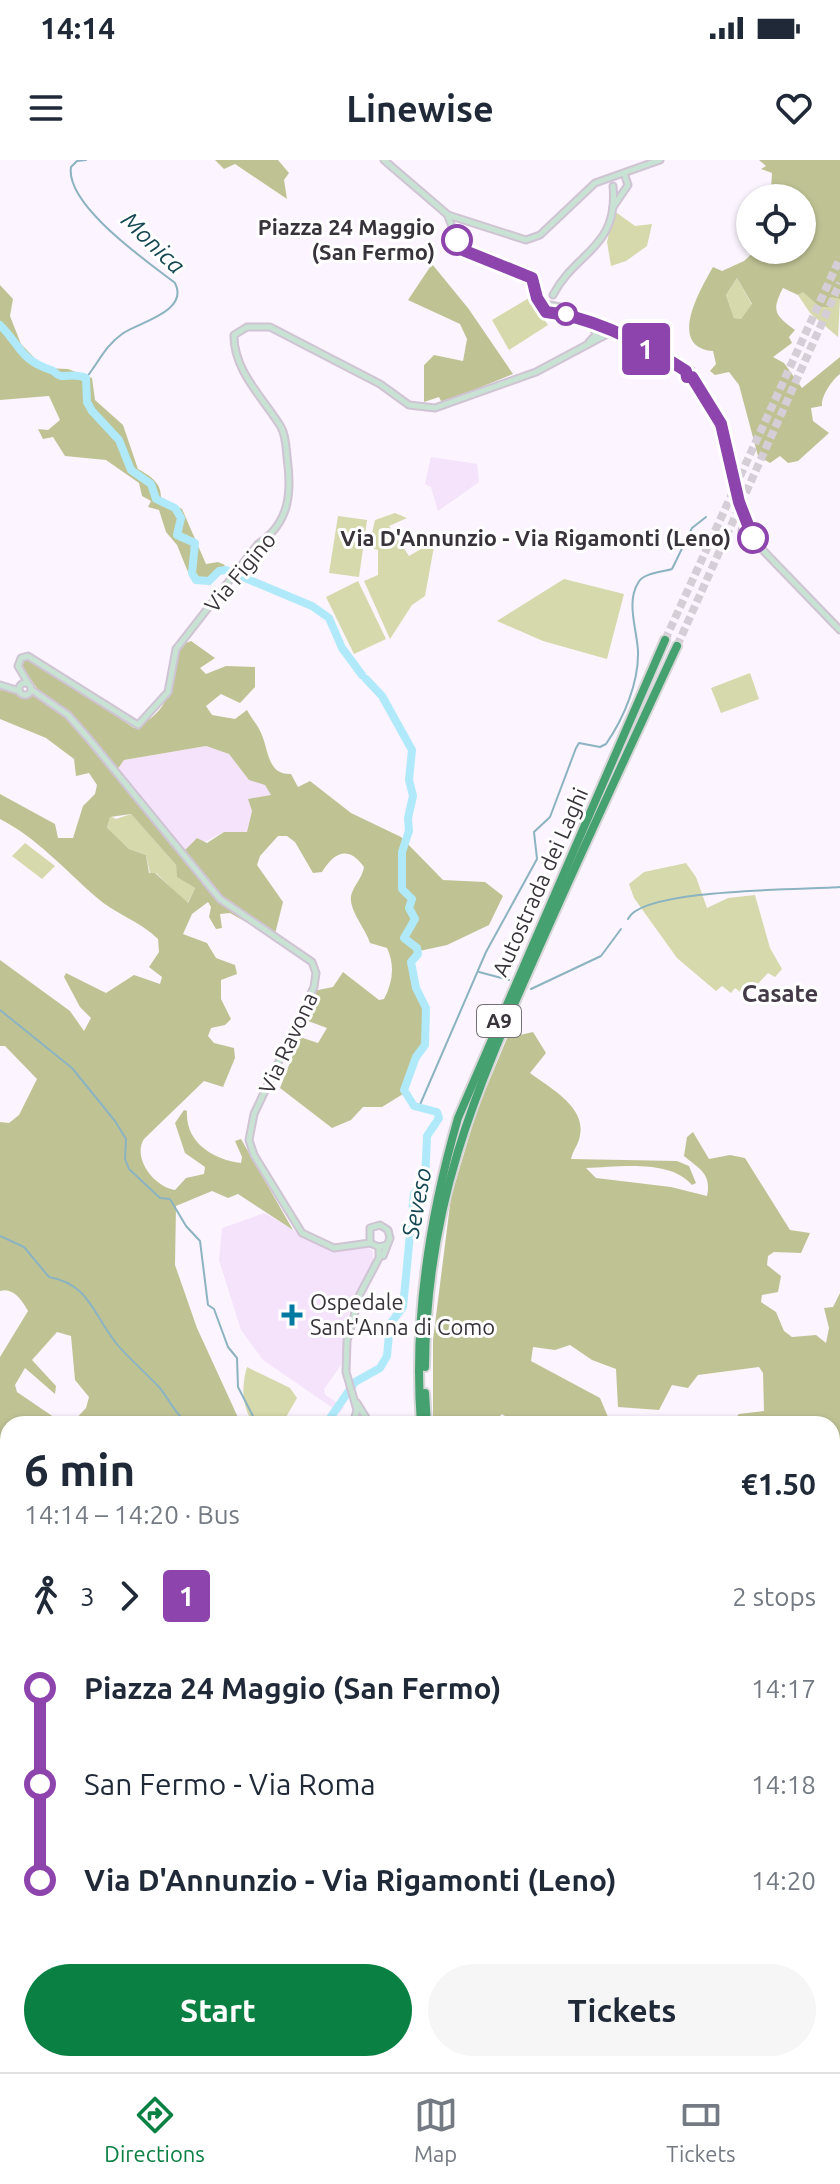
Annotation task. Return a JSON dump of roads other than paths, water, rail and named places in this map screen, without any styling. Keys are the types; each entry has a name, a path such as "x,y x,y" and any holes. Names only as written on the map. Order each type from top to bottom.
{"highway":[{"name":"Autostrada dei Laghi","path":"424,1416 421,1296 439,1182 458,1118 665,640"},
{"name":"Autostrada dei Laghi","path":"424,1416 430,1273 446,1184 466,1119 568,882 677,646"}],"street":[{"path":"384,160 448,215 531,239 540,235 589,187 660,160"},
{"path":"611,211 624,189 627,175"},
{"path":"448,215 460,248 528,275 535,282 540,303 552,299 558,284 603,239 611,211 615,177"},
{"path":"613,186 624,189"},
{"path":"453,226 461,220"},
{"path":"538,292 558,284"},
{"path":"547,288 560,307 686,371 692,371 692,377 721,424 739,502 753,539 840,630"},
{"path":"588,321 596,331 588,344"},
{"name":"Via Figino","path":"22,684 19,660 33,657 49,672 65,678 116,715 138,725 168,692 176,649 258,544 275,531 289,503 291,489 282,429 250,382 235,348 234,335 240,329 255,325 270,327 380,384 409,405 435,408 536,372 588,344"},
{"path":"588,344 611,332"},
{"path":"745,520 742,538 753,539"},
{"path":"742,530 750,528"},
{"path":"2,686 22,684 31,692"},
{"name":"Via Ravona","path":"22,684 68,715 220,899 312,962 316,973 314,987 254,1114 249,1140 254,1155 302,1233 334,1248 370,1243"},
{"path":"360,1414 346,1372 348,1344 362,1295 390,1234 383,1225 373,1226 361,1244"},
{"path":"367,1236 370,1243 382,1246"}],"waterway":[{"name":"Monica","path":"86,160 77,161 71,167 73,182 81,198 111,231 175,283 178,293 169,309 116,338 86,378"},
{"name":"Seveso","path":"0,325 33,362 59,375 86,378 87,402 92,411 119,440 131,470 151,484 156,499 175,508 181,518 177,535 195,543 192,573 196,580 209,581 219,571 226,570 312,606 329,618 342,648 362,675"},
{"path":"419,1107 486,952 537,859 534,832 550,817 576,748 579,743 600,747 606,744 619,723 633,687 638,663 632,607 638,583 648,575 672,569 692,528 706,517"},
{"name":"Seveso","path":"332,1416 355,1382 380,1368 387,1356 390,1324 403,1307 414,1193 425,1182 427,1136 439,1118 437,1112 414,1106 404,1090 416,1057 425,1045 426,1008 416,988 411,962 418,954 417,948 404,938 415,919 409,908 412,899 402,889 402,852 409,831 408,818 413,796 409,780 412,750 382,696 366,679"},
{"path":"628,919 640,909 691,896 840,887"},
{"path":"531,989 601,956 621,929"},
{"path":"479,972 509,980"},
{"path":"0,1010 72,1068 126,1139 125,1159 129,1169 160,1198 170,1199 186,1226 200,1241 208,1305 214,1309 228,1347 237,1358 238,1387 253,1416"},
{"path":"0,1236 24,1247 49,1277 82,1293 116,1343 159,1387 180,1416"}],"tunnel":[{"path":"665,640 840,258"},
{"path":"677,646 840,283"}],"place":[{"name":"Piazza 24 Maggio (San Fermo)","path":"457,240"},
{"name":"Via D'Annunzio - Via Rigamonti (Leno)","path":"753,538"},
{"name":"Ospedale Sant'Anna di Como","path":"292,1315"}],"district":[{"name":"Casate","path":"780,994"}]}
